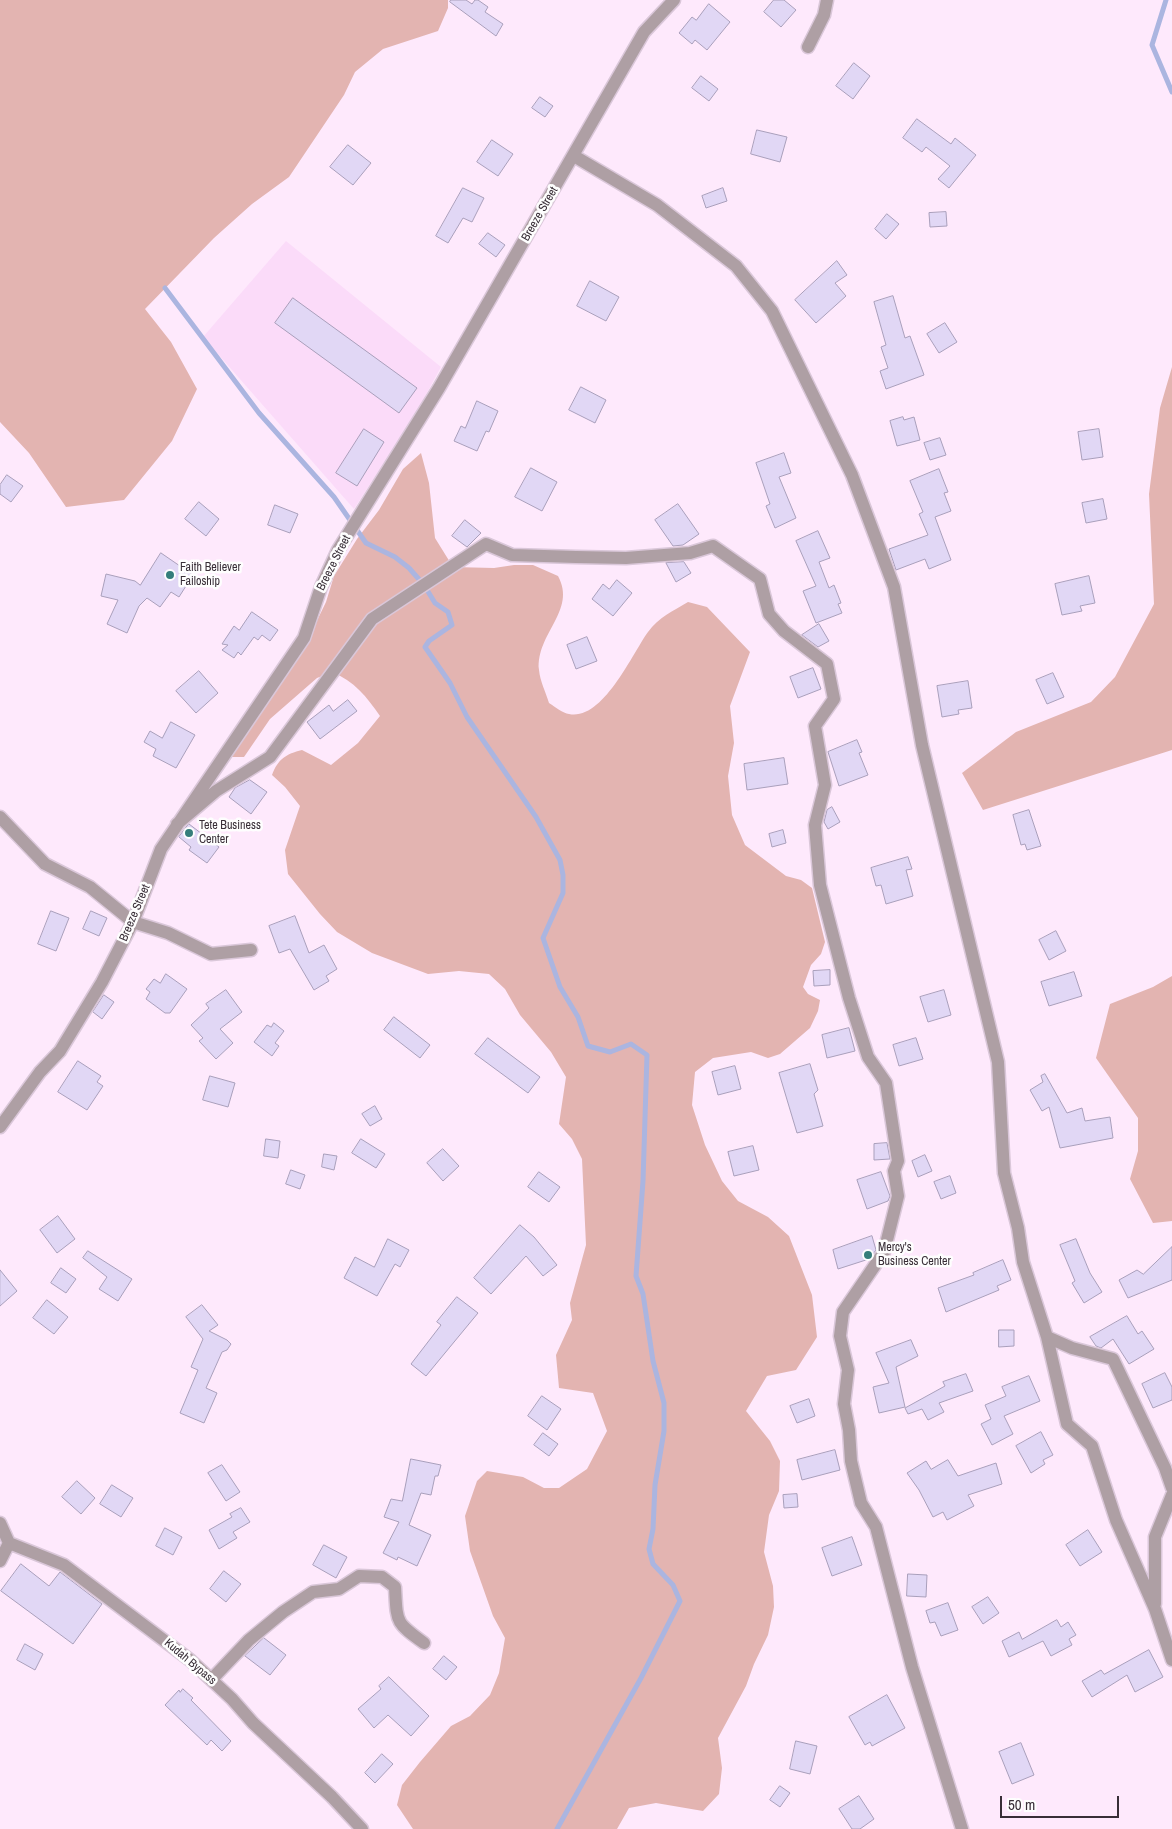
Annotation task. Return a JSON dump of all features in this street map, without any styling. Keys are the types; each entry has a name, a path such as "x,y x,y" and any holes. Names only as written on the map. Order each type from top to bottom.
{"street":[{"name":"Breeze Street","path":"0,1126 40,1072 60,1051 102,982 133,922 161,849 304,638 321,586 338,550 439,388 644,32 674,0"},
{"path":"808,47 824,15 827,0"},
{"path":"574,156 657,204 736,266 772,311 852,475 894,587 922,745 998,1062 1004,1173 1018,1228 1024,1262 1047,1337 1067,1424 1092,1446 1116,1520 1155,1609 1172,1660"},
{"path":"177,824 216,790 270,757 372,619 486,544 512,555 618,558 690,553 713,546 760,580 769,614 784,631 827,664 834,699 815,726 824,785 815,824 820,885 849,998 868,1057 886,1083 898,1161 894,1172 898,1196 884,1252 843,1312 840,1336 848,1370 844,1404 849,1430 851,1462 861,1503 876,1527 912,1667 962,1829"},
{"path":"0,817 45,864 90,887 133,922 168,934 211,954 251,950"},
{"path":"1047,1337 1072,1348 1113,1359 1165,1468 1172,1488"},
{"path":"1155,1609 1154,1536 1172,1494"},
{"path":"0,1523 9,1543 0,1560"},
{"name":"Kudah Bypass","path":"9,1543 64,1564 115,1601 212,1680 253,1723 332,1797 362,1829"},
{"path":"212,1680 249,1640 283,1612 313,1592 339,1589 359,1576 382,1577 395,1587 397,1618 400,1626 424,1643"}],"shaded area":[{"path":"0,0 448,0 448,8 438,31 383,49 355,72 344,95 289,177 252,204 214,238 145,309 171,342 197,389 172,441 124,500 66,507 29,453 0,422"},
{"path":"286,241 441,367 415,415 354,509 203,337"},
{"path":"1172,367 1172,750 983,810 962,773 1016,732 1091,702 1115,677 1154,604 1149,494 1160,408"},
{"path":"421,453 429,483 435,538 453,567 494,568 533,565 558,576 563,589 563,600 560,611 543,645 539,670 549,703 559,710 569,714 582,713 605,697 652,627 666,615 688,602 707,607 750,652 730,706 734,743 728,776 732,815 745,845 786,876 801,880 812,888 825,942 821,954 811,965 803,987 808,994 820,1000 818,1011 810,1028 780,1054 768,1058 751,1052 713,1058 695,1072 692,1105 705,1145 722,1181 738,1201 768,1217 789,1236 812,1295 817,1337 796,1370 767,1376 746,1411 770,1441 780,1461 779,1491 769,1515 764,1552 773,1586 774,1607 768,1635 746,1686 718,1738 722,1768 719,1794 703,1811 656,1803 629,1808 617,1829 413,1829 397,1805 402,1785 451,1726 470,1716 490,1695 499,1673 505,1638 493,1616 470,1551 465,1516 477,1481 487,1471 523,1477 544,1488 559,1488 587,1469 607,1431 593,1393 559,1388 556,1355 572,1320 570,1303 586,1245 582,1159 572,1139 559,1124 566,1077 551,1052 520,1015 505,989 489,974 459,971 428,974 372,953 337,932 288,874 285,850 300,806 285,787 272,775 280,761 291,753 302,750 331,765 358,743 380,716 359,690 347,680 332,672 317,678 270,719 244,757 230,757 309,637 326,602 334,576 357,539 379,510 403,469"},
{"path":"1172,976 1172,1221 1153,1223 1130,1179 1138,1151 1138,1118 1096,1058 1110,1004 1153,987"}],"building":[{"path":"451,0 466,0 472,4 475,0 478,0 488,7 485,12 503,24 496,36 450,2"},
{"path":"774,0 784,0 796,10 781,27 764,12"},
{"path":"709,4 730,22 707,50 695,40 692,44 679,33 692,17 696,20"},
{"path":"854,63 870,76 853,99 836,86"},
{"path":"701,76 718,89 709,101 692,88"},
{"path":"540,97 553,106 545,117 532,108"},
{"path":"917,119 951,144 955,138 976,155 949,188 938,179 950,166 926,147 922,152 903,138"},
{"path":"757,130 787,137 780,162 751,154"},
{"path":"492,140 513,154 498,176 477,162"},
{"path":"348,145 371,163 353,185 330,167"},
{"path":"463,188 484,198 472,222 463,218 448,243 436,236"},
{"path":"723,188 727,201 706,208 702,196"},
{"path":"946,212 947,226 930,227 929,213"},
{"path":"887,214 899,224 886,239 875,229"},
{"path":"488,233 505,245 496,257 479,244"},
{"path":"837,261 847,275 835,283 846,296 816,323 795,300"},
{"path":"590,281 619,297 606,321 577,306"},
{"path":"893,296 905,338 910,336 924,375 886,389 880,371 888,368 881,347 886,345 874,302"},
{"path":"293,298 417,388 399,413 275,323"},
{"path":"945,323 957,342 939,353 927,334"},
{"path":"581,387 606,400 595,423 569,410"},
{"path":"477,401 498,411 489,432 486,431 477,451 454,441 461,426 465,428"},
{"path":"903,417 904,420 914,417 920,440 897,446 890,421"},
{"path":"364,429 384,442 357,486 336,473"},
{"path":"1099,429 1103,457 1082,460 1078,432"},
{"path":"940,438 946,455 930,460 924,443"},
{"path":"784,453 791,473 779,477 796,518 775,528 766,506 770,504 756,463"},
{"path":"531,468 557,482 542,511 515,497"},
{"path":"939,469 948,492 944,493 951,511 935,517 951,560 929,569 925,559 896,570 889,549 928,535 919,514 923,512 910,481"},
{"path":"7,475 23,486 11,502 0,494 0,485"},
{"path":"1103,499 1107,519 1086,523 1082,503"},
{"path":"199,502 219,519 206,536 185,519"},
{"path":"678,504 699,534 683,545 673,546 655,520"},
{"path":"275,505 298,514 290,533 268,525"},
{"path":"465,520 481,533 467,547 452,536"},
{"path":"818,531 830,558 819,562 829,588 834,585 841,603 838,604 842,613 816,623 803,591 816,586 796,541"},
{"path":"161,553 193,575 179,597 171,592 160,607 147,598 139,606 127,633 107,624 118,600 101,596 106,574 135,581 140,585"},
{"path":"684,562 691,573 676,582 666,563"},
{"path":"1089,576 1095,603 1080,606 1082,611 1062,615 1055,584"},
{"path":"617,580 632,593 613,616 592,599 603,584 609,589"},
{"path":"252,612 278,630 270,641 262,635 258,640 254,637 241,655 238,652 234,658 222,650 228,645 222,644 234,626 239,630"},
{"path":"819,624 829,641 818,647 802,635"},
{"path":"587,637 597,661 576,669 567,645"},
{"path":"813,668 821,689 798,698 790,677"},
{"path":"199,671 218,693 196,713 176,691"},
{"path":"1053,673 1064,697 1047,704 1036,680"},
{"path":"968,681 972,708 958,710 959,714 942,717 937,686"},
{"path":"348,700 357,711 320,739 307,722 329,705 333,711"},
{"path":"171,722 195,735 176,768 153,756 156,749 144,742 150,731 162,738"},
{"path":"857,740 862,752 859,753 868,775 839,786 828,752"},
{"path":"784,758 788,784 747,790 744,764"},
{"path":"250,780 267,792 251,814 229,797 235,788"},
{"path":"832,807 840,822 828,829 824,822 827,810"},
{"path":"1029,810 1041,846 1027,850 1025,844 1021,845 1013,815"},
{"path":"189,824 219,847 207,863 189,850 191,847 179,837"},
{"path":"783,830 786,843 772,847 769,834"},
{"path":"908,857 912,869 906,870 913,896 886,904 881,885 876,886 871,868"},
{"path":"51,911 69,918 56,951 38,944"},
{"path":"91,911 107,918 99,936 83,929"},
{"path":"295,916 309,953 324,945 337,969 326,976 329,981 314,990 290,949 279,953 269,926"},
{"path":"1056,931 1066,951 1049,960 1039,940"},
{"path":"830,970 830,985 814,986 813,971"},
{"path":"1074,972 1082,996 1049,1006 1041,982"},
{"path":"166,974 187,989 170,1013 165,1013 146,999 150,992 146,989 154,979 160,983"},
{"path":"226,990 242,1012 220,1029 233,1043 216,1059 199,1041 203,1038 191,1025 209,1008 206,1004"},
{"path":"944,990 951,1015 928,1022 920,997"},
{"path":"104,995 114,1002 102,1019 93,1012"},
{"path":"394,1017 430,1045 420,1058 384,1030"},
{"path":"274,1023 284,1031 275,1043 279,1046 272,1056 254,1042 267,1025 271,1027"},
{"path":"849,1028 855,1051 827,1058 822,1035"},
{"path":"488,1038 540,1077 528,1093 475,1054"},
{"path":"916,1038 923,1059 899,1066 893,1045"},
{"path":"78,1061 101,1076 97,1082 103,1086 87,1110 58,1092"},
{"path":"810,1064 818,1090 814,1094 823,1126 797,1133 779,1073"},
{"path":"735,1066 741,1089 718,1095 712,1072"},
{"path":"1045,1074 1067,1113 1082,1108 1085,1121 1110,1117 1113,1138 1060,1148 1049,1107 1042,1111 1030,1090 1043,1082 1041,1076"},
{"path":"210,1076 235,1083 228,1107 203,1100"},
{"path":"375,1106 382,1119 370,1126 362,1114"},
{"path":"266,1139 280,1141 278,1158 264,1156"},
{"path":"361,1139 385,1154 376,1168 352,1153"},
{"path":"887,1143 890,1159 874,1160 874,1144"},
{"path":"753,1146 759,1170 734,1176 728,1152"},
{"path":"443,1149 459,1166 443,1181 427,1163"},
{"path":"324,1154 337,1156 334,1170 322,1167"},
{"path":"925,1155 932,1171 918,1177 912,1161"},
{"path":"291,1170 305,1175 300,1189 286,1184"},
{"path":"539,1172 560,1187 549,1202 528,1187"},
{"path":"881,1172 890,1196 888,1201 867,1209 857,1180"},
{"path":"950,1176 956,1193 941,1199 934,1182"},
{"path":"58,1216 75,1239 57,1253 40,1230"},
{"path":"520,1225 534,1237 557,1265 543,1276 526,1256 491,1294 474,1278"},
{"path":"872,1236 876,1250 869,1259 838,1269 833,1250"},
{"path":"388,1239 409,1250 400,1267 395,1264 377,1296 344,1278 355,1257 374,1267"},
{"path":"1076,1239 1090,1273 1102,1292 1084,1303 1072,1283 1075,1281 1060,1245"},
{"path":"1172,1247 1172,1280 1128,1298 1119,1280 1137,1270 1143,1274"},
{"path":"88,1251 132,1279 118,1301 99,1289 107,1277 83,1258"},
{"path":"1003,1260 1011,1280 997,1286 999,1290 946,1312 938,1288 974,1275 973,1273"},
{"path":"61,1268 76,1279 66,1293 51,1283"},
{"path":"0,1270 17,1291 0,1306"},
{"path":"457,1297 478,1313 426,1376 411,1364 441,1325 437,1322"},
{"path":"47,1300 68,1317 54,1334 33,1318"},
{"path":"202,1305 218,1325 209,1331 231,1344 227,1350 222,1352 206,1388 217,1393 204,1423 180,1413 198,1370 191,1367 203,1339 186,1317"},
{"path":"1127,1316 1138,1334 1142,1331 1154,1349 1129,1364 1113,1339 1101,1348 1096,1346 1090,1337"},
{"path":"999,1330 1014,1330 1014,1346 999,1347"},
{"path":"911,1340 918,1356 896,1367 905,1407 879,1413 873,1387 889,1383 876,1353"},
{"path":"1165,1373 1172,1387 1172,1400 1153,1408 1142,1384"},
{"path":"966,1374 973,1391 939,1403 944,1412 928,1420 922,1409 908,1414 905,1408 945,1386 943,1382"},
{"path":"1029,1376 1040,1401 1004,1416 1013,1434 992,1445 981,1424 991,1419 985,1405 1006,1396 1002,1387"},
{"path":"542,1396 561,1409 547,1430 528,1416"},
{"path":"809,1399 815,1416 797,1423 790,1406"},
{"path":"1041,1432 1053,1455 1043,1460 1045,1464 1031,1473 1016,1446"},
{"path":"543,1433 558,1444 549,1456 534,1445"},
{"path":"835,1450 840,1470 802,1480 797,1460"},
{"path":"411,1459 441,1465 438,1476 435,1476 431,1495 421,1493 409,1525 431,1535 417,1566 398,1557 397,1560 383,1553 399,1522 384,1517 391,1499 402,1501"},
{"path":"948,1460 958,1476 996,1463 1002,1484 968,1495 974,1506 947,1520 943,1512 933,1517 919,1490 907,1473 926,1461 931,1469"},
{"path":"222,1465 240,1492 226,1501 208,1473"},
{"path":"77,1481 95,1498 81,1514 62,1497"},
{"path":"112,1485 133,1498 121,1517 100,1504"},
{"path":"797,1494 798,1507 784,1508 783,1495"},
{"path":"241,1508 250,1522 233,1532 237,1538 219,1549 209,1530 232,1517 230,1514"},
{"path":"165,1528 182,1537 173,1555 156,1546"},
{"path":"1088,1530 1102,1552 1080,1566 1066,1545"},
{"path":"852,1537 862,1565 832,1576 822,1548"},
{"path":"324,1545 347,1557 336,1578 313,1565"},
{"path":"21,1564 49,1586 60,1572 102,1604 73,1644 1,1591"},
{"path":"224,1571 241,1584 226,1602 210,1589"},
{"path":"908,1574 927,1575 926,1597 907,1596"},
{"path":"988,1597 999,1613 983,1624 972,1607"},
{"path":"948,1603 958,1630 941,1636 935,1622 930,1623 926,1611"},
{"path":"1057,1620 1061,1627 1068,1622 1076,1635 1069,1639 1072,1645 1051,1656 1043,1641 1009,1657 1002,1641 1019,1632 1022,1639"},
{"path":"264,1638 286,1655 270,1675 245,1656"},
{"path":"25,1644 43,1654 35,1670 17,1660"},
{"path":"1149,1650 1163,1677 1135,1692 1127,1675 1092,1697 1082,1681 1101,1670 1104,1674"},
{"path":"444,1656 457,1667 446,1680 433,1669"},
{"path":"389,1677 429,1716 411,1736 388,1715 374,1728 358,1709 381,1689 379,1686"},
{"path":"183,1689 193,1698 191,1700 231,1741 222,1751 211,1740 207,1745 165,1705 179,1690 180,1692"},
{"path":"887,1695 905,1728 872,1746 870,1742 865,1745 849,1717"},
{"path":"796,1741 817,1746 810,1774 790,1769"},
{"path":"1021,1743 1034,1775 1012,1784 999,1752"},
{"path":"382,1754 393,1764 375,1783 365,1773"},
{"path":"780,1786 790,1793 780,1807 770,1800"},
{"path":"859,1796 874,1819 860,1829 852,1829 839,1809"}],"waterway":[{"path":"1166,0 1152,45 1172,92"},
{"path":"165,288 259,413 334,497 366,543 395,557 409,568 424,585 435,603 448,612 452,625 429,641 425,647 450,683 467,717 536,817 560,860 563,875 563,893 543,938 560,987 578,1017 588,1046 610,1052 631,1044 647,1055 643,1181 636,1276 643,1294 653,1361 664,1403 664,1431 655,1485 653,1529 649,1549 653,1564 673,1585 680,1601 641,1678 557,1829"}],"place":[{"name":"Faith Believer Failoship","path":"170,575"},
{"name":"Tete Business Center","path":"189,833"},
{"name":"Mercy's Business Center","path":"868,1255"}]}
